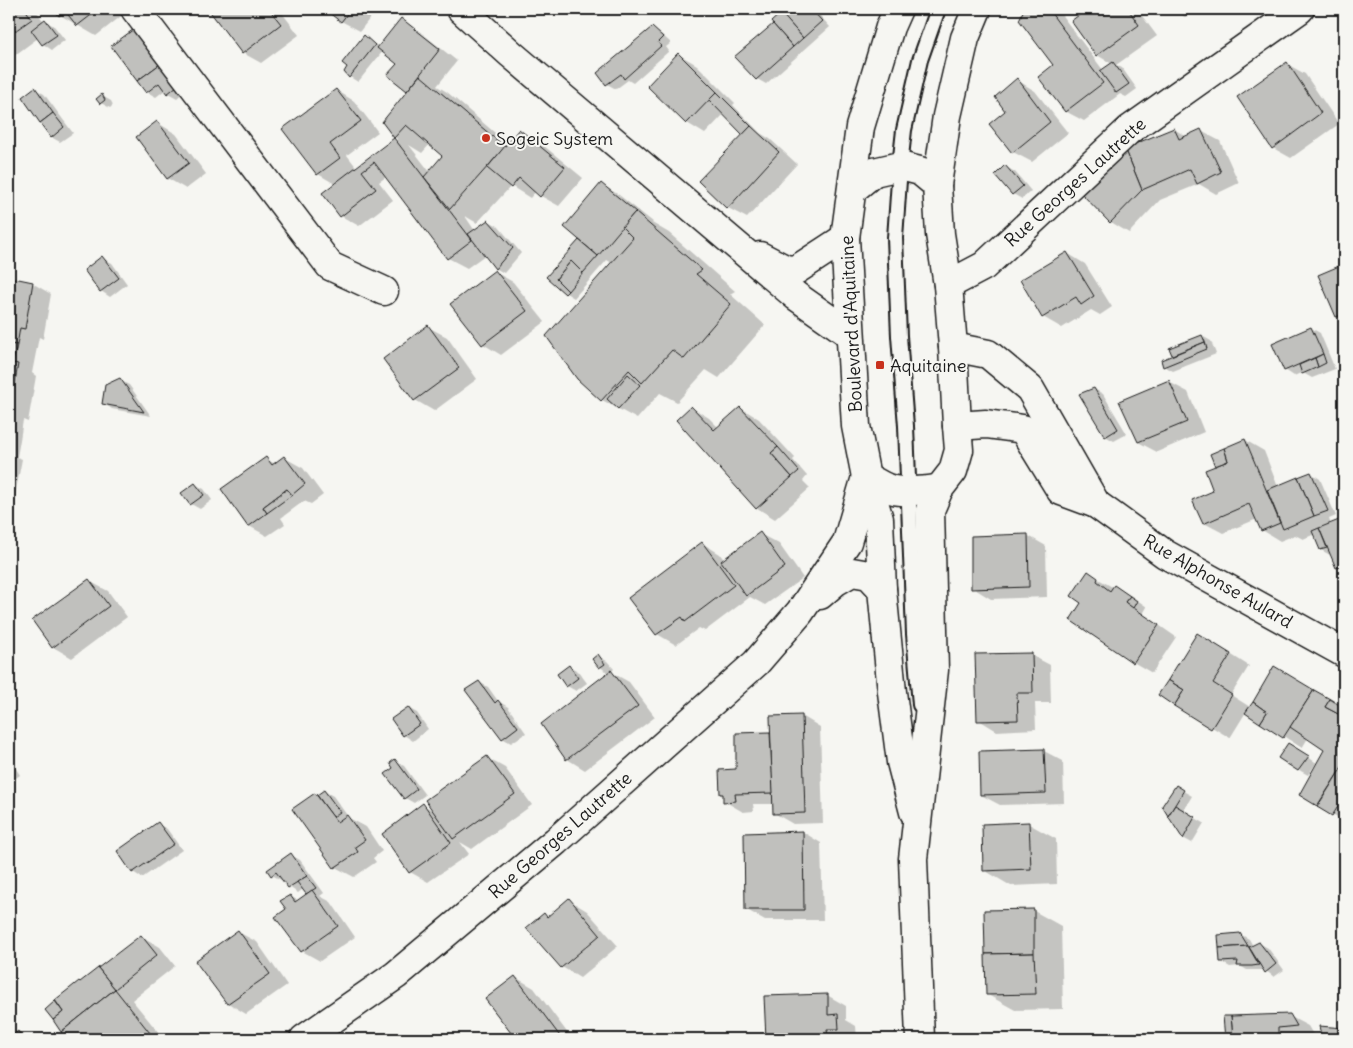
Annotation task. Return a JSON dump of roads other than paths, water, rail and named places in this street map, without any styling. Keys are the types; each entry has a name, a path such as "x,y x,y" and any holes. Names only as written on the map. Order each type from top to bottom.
{"street":[{"path":"135,9 330,266 384,290"},
{"path":"461,9 511,54 796,296 850,334"},
{"name":"Boulevard d'Aquitaine","path":"898,9 890,27 860,127 845,238 856,426 866,476 879,519 882,589 900,762 918,825"},
{"name":"Boulevard d'Aquitaine","path":"920,1039 914,858 934,670 930,510 939,488 953,471 959,450 953,347 948,285 940,234 938,185 947,116 966,38 977,9"},
{"name":"Rue Georges Lautrette","path":"948,285 984,266 1128,130 1300,9"},
{"path":"852,190 874,172 900,166 920,171 938,185"},
{"path":"734,243 785,269 796,270 845,238"},
{"name":"Rue Alphonse Aulard","path":"953,347 988,354 1030,389 1096,504"},
{"name":"Rue Alphonse Aulard","path":"957,426 986,424 1023,429 1061,491 1096,504 1165,554 1344,653"},
{"path":"866,476 887,488 900,490 939,488"},
{"name":"Rue Georges Lautrette","path":"304,1039 396,975 556,841 756,663 800,612 847,542 866,476"},
{"name":"Rue Georges Lautrette","path":"800,612 835,582 852,572 869,575 882,589"}],"lane":[{"path":"925,762 898,473 906,443 895,238 904,130 920,60 938,9"},
{"path":"879,519 900,490"}],"place":[{"name":"Sogeic System","path":"486,138"},
{"name":"Aquitaine","path":"880,365"}]}
